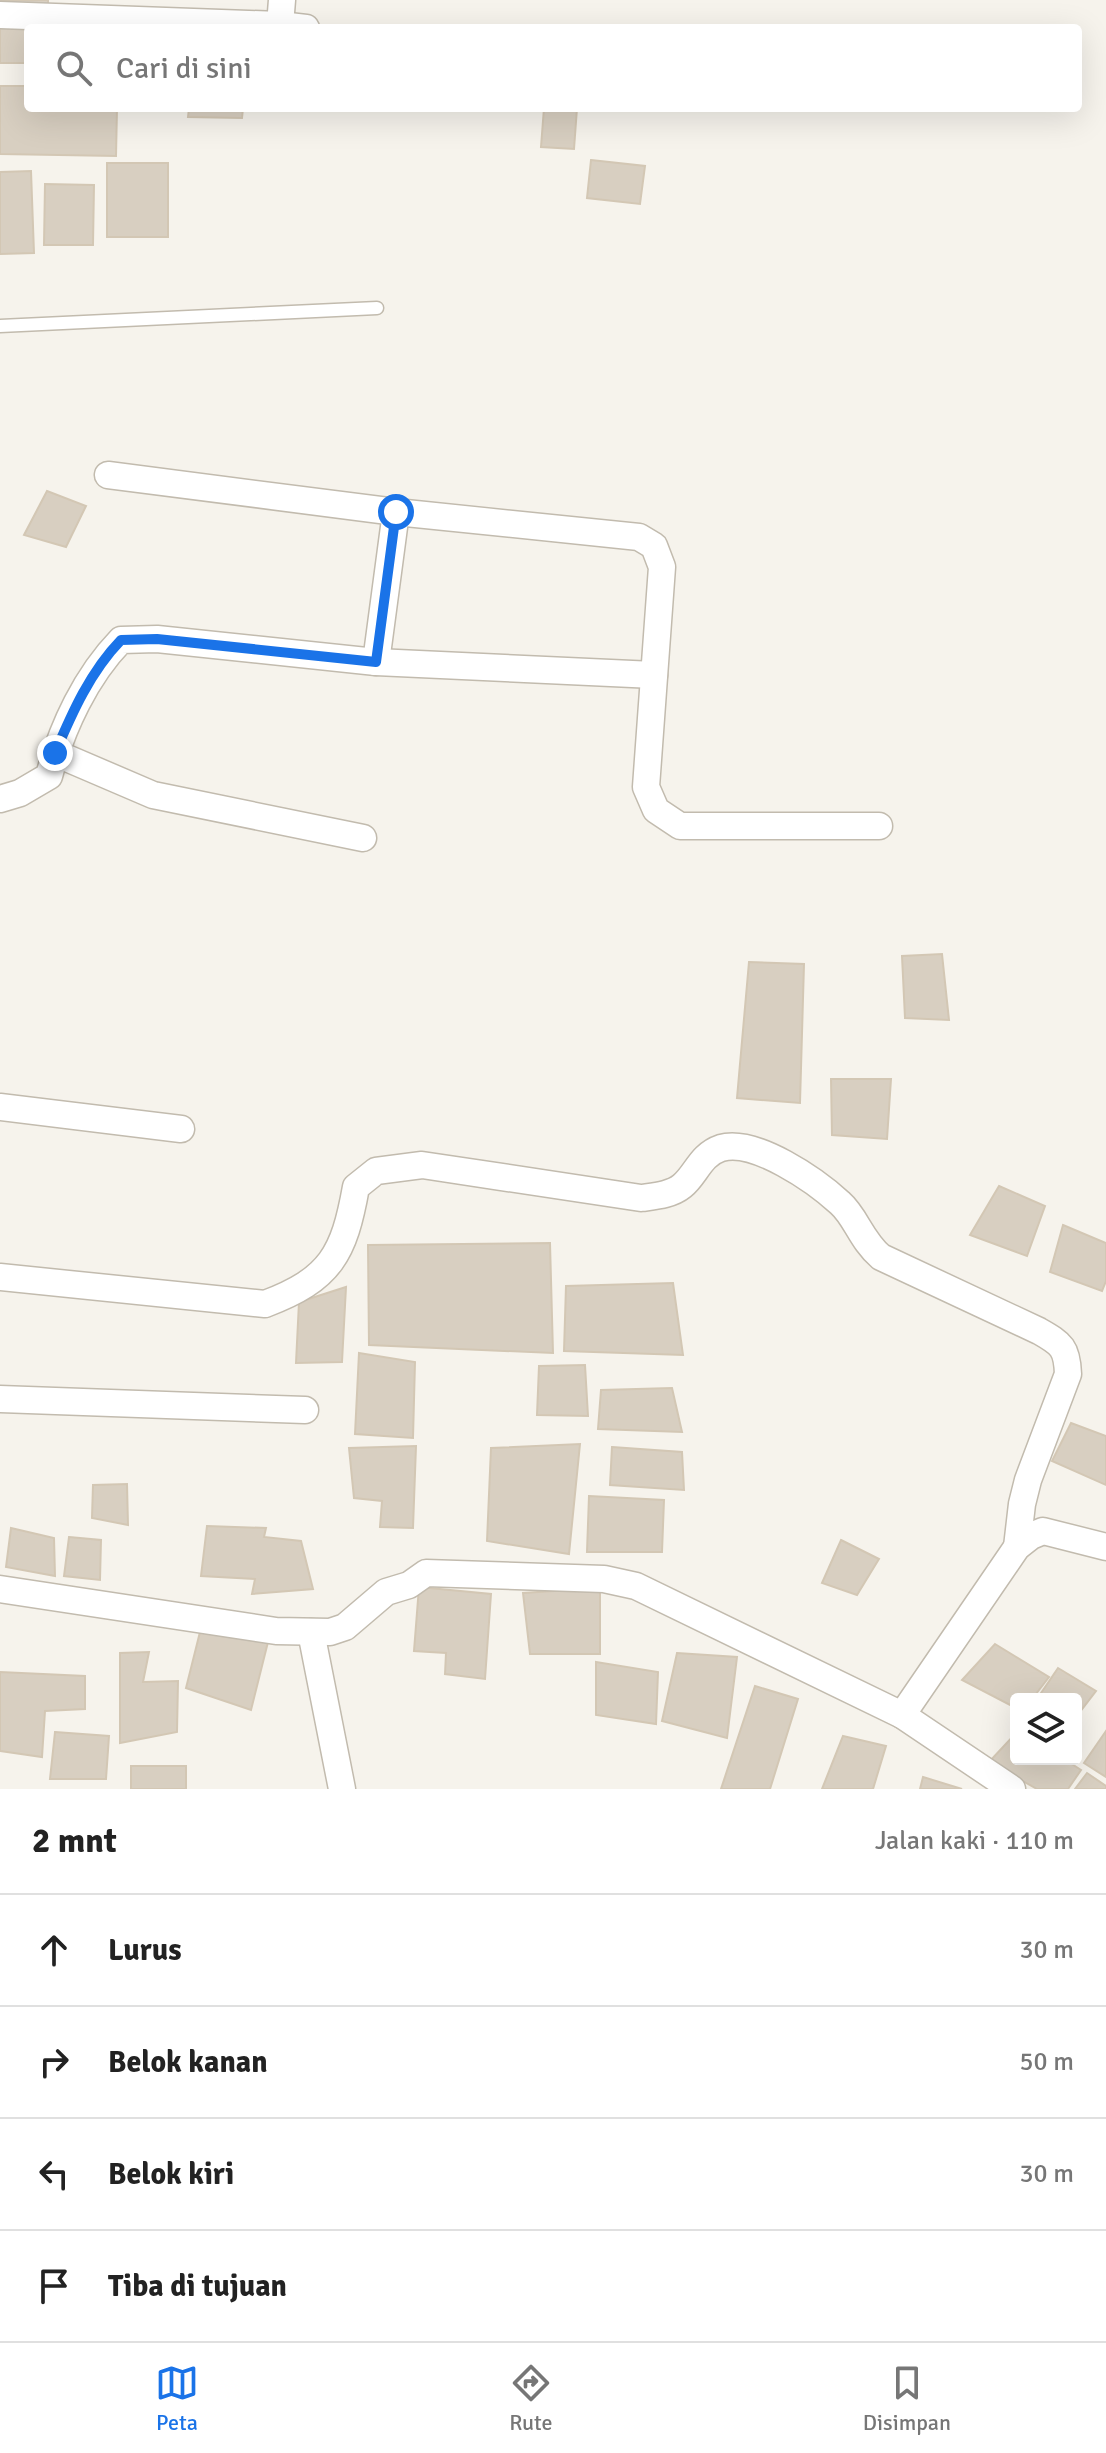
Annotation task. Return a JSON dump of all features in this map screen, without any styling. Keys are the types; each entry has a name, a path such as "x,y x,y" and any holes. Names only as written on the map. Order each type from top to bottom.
{"street":[{"path":"0,15 289,18"},
{"path":"108,475 396,512 639,537 654,546 662,567 646,787 656,810 680,826 879,826"},
{"path":"376,662 396,512"},
{"path":"0,799 20,793 49,776 71,715 102,659 121,640 157,639 376,662 654,675"},
{"path":"55,753 153,795 363,838"},
{"path":"0,1107 181,1129"},
{"path":"0,1277 265,1304 289,1295 332,1264 349,1229 356,1187 376,1171 422,1165 641,1198 668,1194 683,1186 697,1165 720,1149 740,1146 771,1155 843,1205 867,1245 881,1257 1039,1331 1056,1340 1067,1354 1068,1374 1022,1504 1017,1547"},
{"path":"0,1399 305,1410"},
{"path":"902,1715 1017,1547 1043,1531 1106,1547"},
{"path":"0,1589 276,1631 330,1632 345,1627 386,1592 409,1585 426,1573 604,1579 636,1586 902,1715 1012,1789"},
{"path":"311,1632 342,1789"}],"lane":[{"path":"0,326 377,308"}],"building":[{"path":"0,0 48,0 48,5 0,3"},
{"path":"0,20 24,27 24,63 0,63"},
{"path":"0,86 24,86 24,112 117,112 116,156 0,154"},
{"path":"189,112 243,112 242,118 188,117"},
{"path":"544,112 577,112 574,149 541,147"},
{"path":"591,160 645,166 640,204 587,198"},
{"path":"107,163 168,163 168,237 107,237"},
{"path":"31,171 34,253 0,254 0,172"},
{"path":"45,184 94,185 93,245 44,245"},
{"path":"47,491 86,506 66,547 24,535"},
{"path":"942,954 949,1020 905,1018 902,956"},
{"path":"749,962 804,964 800,1103 737,1098"},
{"path":"831,1079 891,1079 887,1139 832,1135"},
{"path":"999,1186 1045,1206 1027,1256 970,1235"},
{"path":"1063,1225 1106,1243 1106,1281 1102,1291 1050,1272"},
{"path":"550,1243 553,1353 369,1345 368,1245"},
{"path":"673,1283 683,1355 564,1351 566,1286"},
{"path":"346,1287 342,1362 296,1363 299,1302"},
{"path":"359,1353 415,1362 413,1438 355,1434"},
{"path":"585,1365 588,1416 537,1415 539,1366"},
{"path":"672,1388 682,1432 598,1429 601,1390"},
{"path":"1071,1423 1106,1436 1106,1485 1052,1461"},
{"path":"580,1444 569,1554 487,1541 491,1448"},
{"path":"416,1446 413,1528 380,1527 382,1501 354,1498 349,1448"},
{"path":"612,1447 682,1452 684,1490 610,1485"},
{"path":"127,1484 128,1525 92,1518 93,1485"},
{"path":"589,1496 664,1500 662,1552 587,1552"},
{"path":"207,1526 266,1528 264,1537 301,1541 313,1589 252,1594 255,1579 201,1576"},
{"path":"11,1528 54,1538 55,1576 6,1567"},
{"path":"69,1537 101,1540 100,1580 64,1576"},
{"path":"841,1540 879,1559 857,1595 822,1583"},
{"path":"419,1587 491,1594 485,1679 445,1674 446,1653 414,1651"},
{"path":"600,1588 600,1654 530,1654 523,1593"},
{"path":"201,1628 268,1642 251,1710 186,1688"},
{"path":"995,1644 1049,1677 1037,1693 1010,1693 1010,1705 962,1680"},
{"path":"149,1652 143,1682 178,1681 177,1732 120,1743 120,1653"},
{"path":"677,1653 737,1657 727,1738 662,1721"},
{"path":"596,1662 658,1672 656,1724 596,1715"},
{"path":"1058,1668 1096,1691 1082,1709 1082,1693 1041,1693"},
{"path":"0,1672 85,1676 85,1709 45,1711 42,1757 0,1751"},
{"path":"755,1686 798,1699 770,1789 721,1789"},
{"path":"1106,1731 1106,1777 1084,1763"},
{"path":"55,1732 109,1736 106,1779 50,1779"},
{"path":"843,1736 886,1746 873,1789 822,1789"},
{"path":"1010,1739 1010,1765 1073,1765 1081,1770 1068,1789 1037,1789 989,1762"},
{"path":"131,1766 186,1766 186,1789 131,1789"},
{"path":"1087,1773 1106,1786 1106,1789 1075,1789"},
{"path":"923,1777 962,1789 920,1789"}],"route":[{"path":"55,753 71,715 102,659 121,640 157,639 376,662 396,512"}]}
